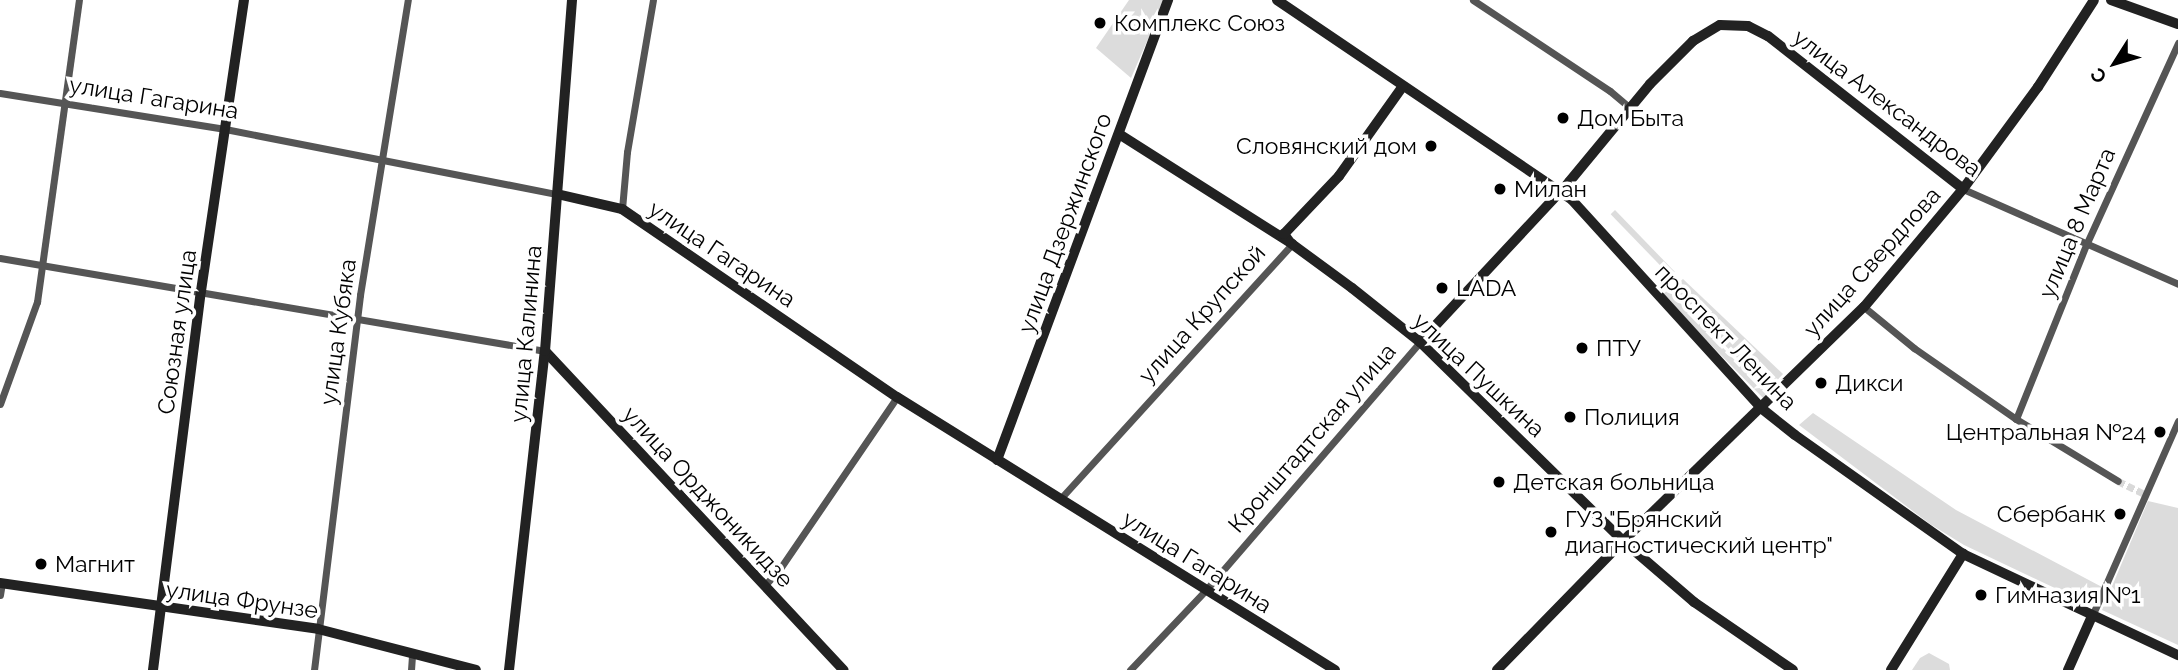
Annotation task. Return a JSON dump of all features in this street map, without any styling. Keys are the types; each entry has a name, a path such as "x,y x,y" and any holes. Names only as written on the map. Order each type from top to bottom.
{"street":[{"path":"0,404 37,302 40,265 79,0"},
{"name":"Союзная улица","path":"153,670 201,291 244,0"},
{"name":"улица Кубяка","path":"314,670 358,319 408,0"},
{"name":"улица Калинина","path":"509,670 545,351 572,0"},
{"path":"622,209 627,152 653,0"},
{"name":"улица Дзержинского","path":"998,460 1168,0"},
{"name":"проспект Ленина","path":"1277,0 1561,191 1761,408 1795,436 1963,554 2178,655"},
{"path":"1473,0 1610,91 1629,107"},
{"name":"улица Свердлова","path":"1497,670 1623,541 1864,307 1963,189 2038,87 2094,0"},
{"path":"2111,0 2178,24"},
{"name":"Кронштадтская улица","path":"1130,670 1205,591 1420,342 1561,191 1629,107 1693,41 1712,27 1726,24"},
{"name":"улица Александрова","path":"1726,24 1748,26 1768,36 1963,189 2086,246 2178,284"},
{"name":"улица 8 Марта","path":"2016,419 2086,246 2178,43"},
{"name":"улица Крупской","path":"1061,498 1292,244 1284,234 1339,176 1403,86"},
{"name":"улица Гагарина","path":"0,93 225,129 622,209 897,397 1335,670"},
{"name":"улица Пушкина","path":"1119,134 1292,244 1420,342 1623,541 1694,602 1793,670"},
{"path":"0,258 545,351"},
{"path":"1864,307 1914,348 2016,419 2118,481"},
{"name":"улица Орджоникидзе","path":"545,351 843,670"},
{"path":"764,586 779,570 897,397"},
{"path":"2068,670 2178,421"},
{"path":"1891,670 1963,554"},
{"path":"0,595 1,583"},
{"name":"улица Фрунзе","path":"1,583 318,629 476,670"},
{"path":"411,670 412,654"}],"shaded area":[{"path":"1129,0 1165,0 1131,78 1096,48"},
{"path":"1615,210 1675,272 1670,276 1611,214"},
{"path":"1683,279 1783,374 1768,390 1671,289"},
{"path":"1668,290 1767,394 1763,398 1662,295"},
{"path":"1813,413 1956,510 2102,587 2095,607 1964,545 1930,524 1799,425"},
{"path":"2148,501 2178,508 2178,645 2102,610"},
{"path":"1929,653 1949,664 1950,670 1912,670 1920,658"}],"tunnel":[{"path":"2118,481 2145,494"}],"place":[{"name":"Комплекс Союз","path":"1100,23"},
{"name":"Дом Быта","path":"1563,118"},
{"name":"Словянский дом","path":"1431,146"},
{"name":"Милан","path":"1500,189"},
{"name":"LADA","path":"1442,288"},
{"name":"ПТУ","path":"1582,348"},
{"name":"Дикси","path":"1821,383"},
{"name":"Полиция","path":"1570,417"},
{"name":"Центральная №24","path":"2160,432"},
{"name":"Детская больница","path":"1499,482"},
{"name":"Сбербанк","path":"2120,514"},
{"name":"ГУЗ \"Брянский диагностический центр\"","path":"1551,532"},
{"name":"Магнит","path":"41,564"},
{"name":"Гимназия №1","path":"1981,595"}]}
